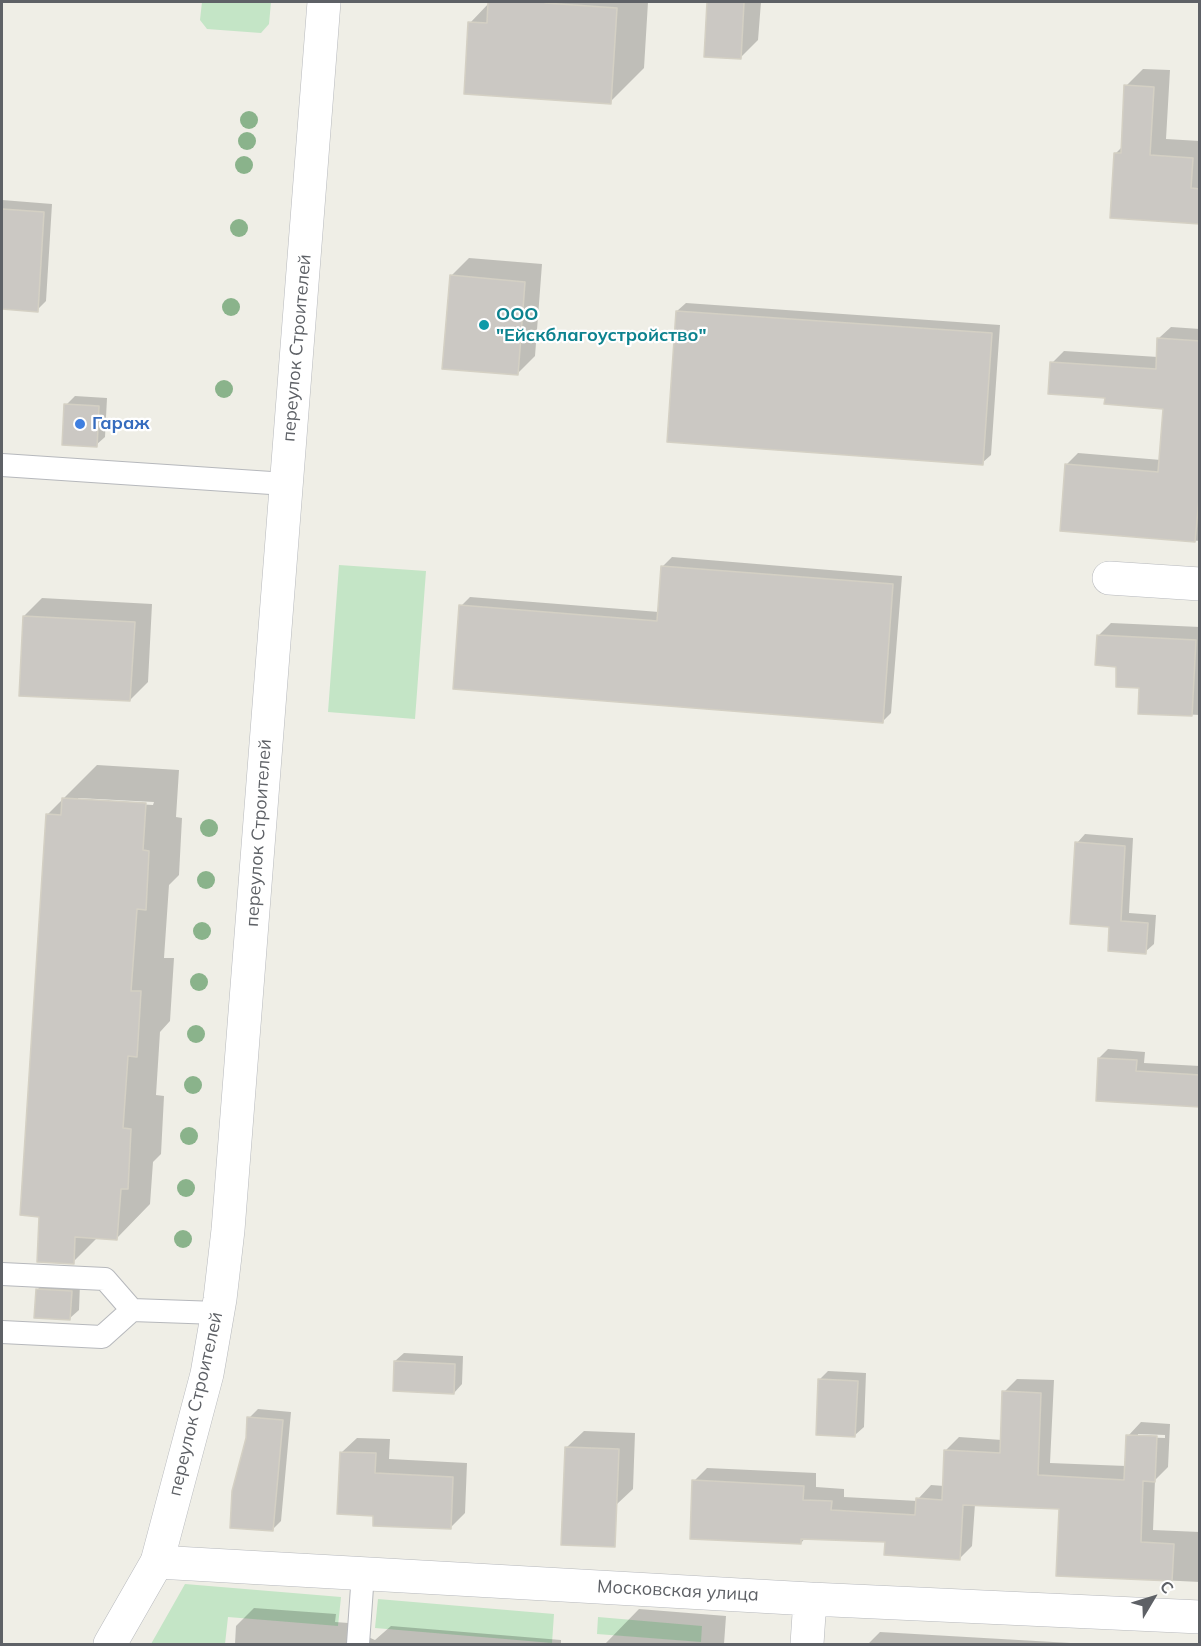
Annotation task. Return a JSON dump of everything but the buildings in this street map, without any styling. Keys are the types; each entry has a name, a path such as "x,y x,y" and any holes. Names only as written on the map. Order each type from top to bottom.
{"street":[{"name":"переулок Строителей","path":"110,1644 157,1562 207,1374 228,1230 324,2"},
{"path":"1109,578 1200,584"},
{"name":"Московская улица","path":"157,1562 810,1599 1200,1617"},
{"path":"807,1644 810,1599"}],"lane":[{"path":"2,465 286,484"},
{"path":"2,1274 105,1280 132,1310"},
{"path":"2,1332 102,1337 132,1310 217,1313"},
{"path":"358,1644 363,1574"}],"green space":[{"path":"202,2 271,2 269,24 261,33 207,29 200,20"},
{"path":"339,565 426,571 415,719 328,712"},
{"path":"185,1584 341,1597 338,1626 228,1617 225,1644 151,1644"},
{"path":"378,1599 554,1614 552,1643 375,1628"},
{"path":"598,1617 702,1626 701,1642 597,1634"}],"place":[{"name":"ООО \"Ейскблагоустройство\"","path":"484,325"},
{"name":"Гараж","path":"80,424"}]}
